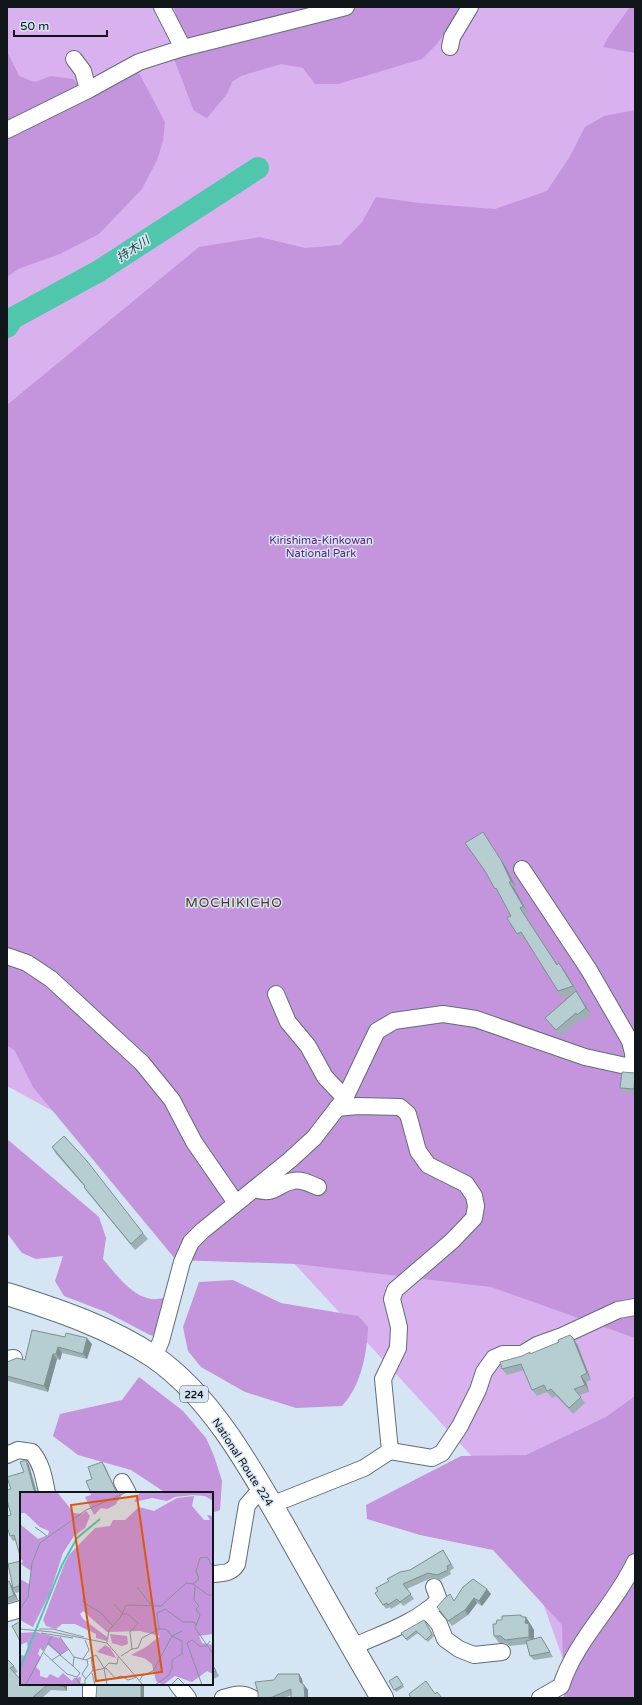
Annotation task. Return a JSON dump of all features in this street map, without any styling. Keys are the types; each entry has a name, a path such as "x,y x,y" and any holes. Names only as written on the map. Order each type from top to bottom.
{"highway":[{"name":"National Route 224","path":"7,1294 62,1312 111,1332 154,1357 198,1398 220,1425 266,1496 382,1698"}],"street":[{"path":"162,7 183,48"},
{"path":"7,130 88,90 139,62 183,48 346,7"},
{"path":"450,46 452,37 470,7"},
{"path":"74,59 83,71 88,90"},
{"path":"154,1357 161,1341 182,1262 191,1242 236,1203 290,1160 314,1138 341,1103 377,1031 394,1021 443,1014 476,1019 585,1057 635,1067 630,1041 589,970 522,869"},
{"path":"7,956 27,963 51,979 142,1064 172,1100 194,1142 236,1203"},
{"path":"276,994 288,1022 308,1046 341,1103 358,1106 400,1107 408,1114 418,1151 428,1165 445,1175 466,1184 474,1196 476,1206 474,1218 452,1241 395,1290 392,1298 399,1327 398,1348 383,1379 390,1451"},
{"path":"254,1189 263,1192 274,1190 294,1181 301,1181 318,1187"},
{"path":"213,1574 227,1573 233,1570 237,1564 247,1504 266,1496 364,1468 390,1451 432,1458 442,1453 460,1426 478,1390 484,1372 494,1358 503,1354 522,1354 537,1345 562,1336 618,1310 635,1307"},
{"path":"7,1455 18,1450 32,1452 38,1459 47,1492"},
{"path":"540,1698 561,1686 567,1666 587,1633 612,1603 635,1562"},
{"path":"352,1647 396,1628 427,1610 439,1600 434,1587"},
{"path":"7,1613 20,1609"},
{"path":"427,1610 439,1624 445,1639 459,1649 474,1654 502,1652"},
{"path":"91,1685 91,1698"},
{"path":"178,1685 188,1698"},
{"path":"223,1698 238,1694 252,1698"}],"green space":[{"name":"Kirishima-Kinkowan National Park","path":"7,7 635,7 635,1698 577,1698 502,1489 256,1222 7,1086"},
{"path":"174,7 463,7 437,44 422,59 338,84 315,84 303,68 281,64 241,76 232,82 227,94 207,118 194,111 172,54 178,21"},
{"path":"630,7 635,7 635,53 603,47 609,36"},
{"path":"7,51 19,76 35,82 51,76 73,79 89,96 138,71 165,122 163,141 157,160 142,189 99,234 60,254 18,269 7,277"},
{"name":"Kirishima-Kinkowan National Park","path":"635,110 635,1338 491,1287 297,1264 176,1260 33,1087 15,1051 7,1045 7,405 199,247 260,237 305,248 340,245 362,222 376,197 419,203 495,209 547,191 569,158 585,127 604,116"},
{"path":"7,1139 99,1217 106,1238 103,1259 124,1284 145,1297 167,1299 158,1337 150,1335 106,1312 64,1296 55,1281 63,1256 36,1259 22,1253 7,1233"},
{"path":"233,1280 281,1303 358,1316 368,1327 362,1369 354,1389 342,1406 296,1408 245,1392 201,1367 188,1351 183,1327 199,1282"},
{"path":"139,1377 183,1411 206,1438 214,1456 222,1481 220,1510 213,1513 213,1492 164,1492 131,1470 78,1455 53,1436 60,1414 122,1400"},
{"path":"635,1396 635,1698 564,1698 562,1625 493,1550 420,1535 367,1519 366,1505 461,1456 526,1455 606,1417"}],"building":[{"path":"483,832 501,860 511,881 509,882 523,906 520,908 557,965 559,963 573,986 558,991 521,932 517,934 507,918 511,916 496,888 495,889 485,871 465,843"},
{"path":"576,991 586,1008 577,1015 576,1013 556,1030 545,1018"},
{"path":"622,1072 635,1073 634,1089 620,1088"},
{"path":"64,1136 87,1161 143,1233 131,1244 52,1147"},
{"path":"32,1330 65,1337 66,1333 87,1338 83,1354 58,1347 56,1354 53,1354 44,1386 7,1376 7,1362 17,1358 25,1360"},
{"path":"570,1335 573,1338 587,1373 581,1376 585,1385 574,1389 581,1397 569,1408 551,1389 547,1391 544,1385 532,1390 521,1364 502,1369 500,1362 522,1356 530,1352 530,1354 559,1342 558,1340"},
{"path":"26,1460 34,1490 36,1492 20,1492 20,1556 14,1535 10,1536 7,1527 7,1516 11,1515 7,1500 7,1490 11,1489 7,1477 24,1472 20,1462"},
{"path":"102,1462 117,1492 91,1492 86,1481 92,1479 88,1467"},
{"path":"443,1550 451,1564 447,1566 448,1570 437,1575 428,1573 403,1584 411,1594 400,1602 397,1599 388,1605 387,1603 383,1605 375,1593 378,1591 376,1588 389,1581 387,1579 400,1572 410,1570"},
{"path":"20,1561 20,1585 13,1588 8,1564"},
{"path":"473,1579 487,1589 479,1601 474,1598 465,1610 448,1621 437,1607 450,1594 454,1601 463,1587"},
{"path":"9,1581 14,1595 7,1598 7,1582"},
{"path":"521,1615 522,1617 526,1617 525,1623 529,1624 529,1637 505,1640 501,1636 494,1636 493,1624 496,1624 497,1620 502,1620 502,1616"},
{"path":"424,1620 432,1634 426,1640 416,1631 406,1639 401,1633"},
{"path":"20,1622 20,1641 12,1626"},
{"path":"541,1637 550,1652 530,1656 526,1641"},
{"path":"7,1659 14,1666 10,1668 20,1679 20,1685 47,1685 32,1698 7,1698"},
{"path":"213,1666 216,1671 213,1672"},
{"path":"278,1674 299,1674 300,1682 304,1685 305,1698 291,1698 291,1689 270,1698 258,1698 255,1682 274,1680"},
{"path":"397,1676 403,1685 394,1690 389,1681"},
{"path":"426,1681 435,1694 437,1692 442,1698 411,1698 409,1694"},
{"path":"97,1685 141,1685 141,1698 96,1697"}],"waterway":[{"name":"持木川","path":"7,327 13,318 99,271 258,168"}],"district":[{"name":"MOCHIKICHO","path":"234,902"}]}
